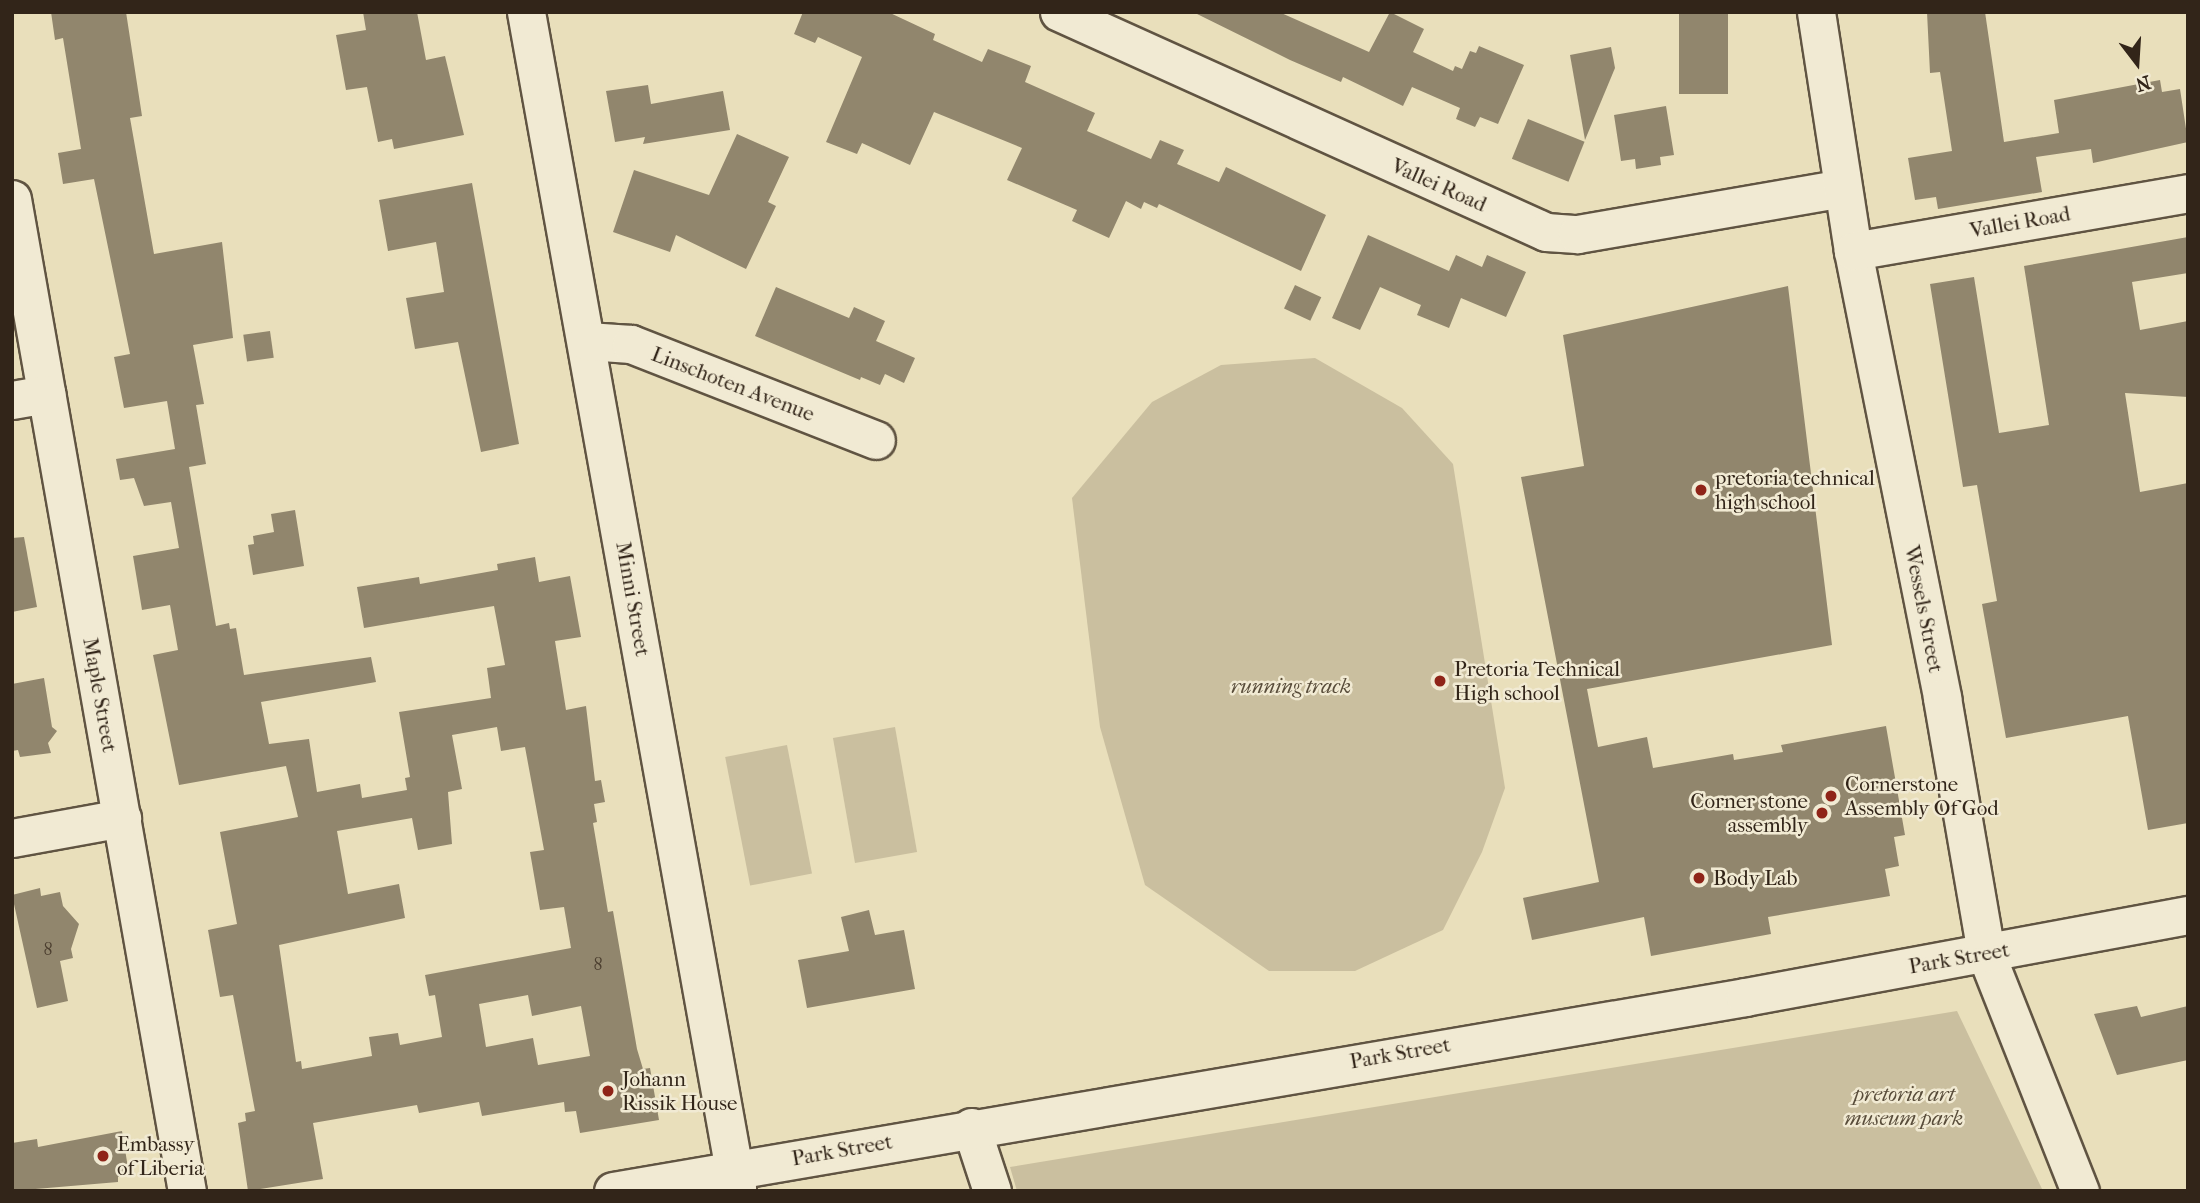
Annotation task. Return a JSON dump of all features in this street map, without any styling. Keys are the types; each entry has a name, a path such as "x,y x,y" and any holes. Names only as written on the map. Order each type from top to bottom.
{"street":[{"name":"Minni Street","path":"526,12 587,341 728,1182"},
{"name":"Vallei Road","path":"1059,12 1546,232 1577,234 1842,188"},
{"name":"Wessels Street","path":"1816,12 1853,251 1942,698 1989,964 2080,1191"},
{"name":"Vallei Road","path":"1853,251 2188,193"},
{"name":"Maple Street","path":"12,199 29,397 122,818 187,1191"},
{"name":"Linschoten Avenue","path":"587,341 631,344 876,440"},
{"path":"12,838 122,818"},
{"name":"Park Street","path":"1989,964 2188,915"},
{"name":"Park Street","path":"613,1191 728,1182 974,1137 1989,964 2188,936"},
{"path":"974,1137 992,1191"}],"green space":[{"name":"running track","path":"1315,358 1402,408 1453,464 1505,788 1482,852 1443,930 1355,971 1269,971 1145,885 1100,727 1072,498 1152,402 1221,365"},
{"path":"895,727 917,852 855,863 833,738"},
{"path":"787,745 812,874 750,886 725,757"},
{"name":"pretoria art museum park","path":"1957,1011 2043,1191 1017,1191 1010,1167"}],"building":[{"path":"51,12 126,12 142,116 130,118 154,254 222,242 233,338 193,345 204,404 196,405 206,464 189,467 216,626 229,623 230,629 236,628 244,675 371,657 376,682 261,702 269,744 309,739 317,792 360,784 362,798 407,790 405,778 410,777 399,712 491,698 487,668 505,665 494,606 364,628 357,587 419,577 420,584 498,570 497,564 535,557 539,582 570,576 581,637 555,641 566,710 586,706 595,781 601,780 605,802 594,804 597,822 593,823 608,912 613,911 637,1049 643,1069 650,1068 659,1120 580,1133 576,1111 565,1112 564,1102 482,1116 479,1102 419,1113 417,1105 313,1123 323,1179 248,1191 238,1123 246,1121 245,1113 255,1111 233,995 220,997 208,930 237,924 220,832 298,817 286,766 179,785 153,655 178,650 170,605 142,610 133,556 179,548 171,502 144,506 134,478 120,480 116,459 175,449 167,401 124,408 114,357 130,354 94,179 63,184 58,153 81,149 63,38 55,40","holes":["497,727 501,751 525,747 544,850 530,852 540,910 564,907 571,948 425,975 429,996 435,995 442,1037 400,1045 398,1033 369,1037 372,1056 302,1069 301,1061 296,1062 279,945 405,918 399,884 348,894 337,831 412,818 418,850 452,844 448,792 462,789 452,735","528,995 532,1016 581,1006 590,1056 538,1065 533,1038 486,1047 479,1004"]},
{"path":"363,12 417,12 426,60 445,56 464,135 394,149 392,139 378,142 367,87 346,90 336,35 366,30"},
{"path":"803,12 888,12 935,34 933,40 982,62 988,49 1031,66 1025,82 1095,113 1087,131 1151,159 1160,140 1184,150 1177,164 1219,182 1226,167 1326,215 1301,271 1159,204 1157,208 1144,202 1141,209 1126,201 1109,238 1072,221 1077,210 1007,180 1022,148 934,112 910,165 862,143 857,154 826,142 862,57 818,37 815,43 794,34"},
{"path":"1193,12 1279,12 1369,52 1390,12 1424,29 1413,52 1453,71 1455,66 1462,69 1470,51 1476,53 1479,46 1524,65 1498,124 1480,117 1475,127 1456,119 1460,108 1412,87 1403,106 1343,77 1341,82 1290,60"},
{"path":"1679,12 1728,12 1728,94 1679,94"},
{"path":"1927,12 1985,12 2004,142 2059,133 2054,100 2160,80 2162,92 2180,89 2188,142 2093,163 2091,149 2036,157 2042,192 1938,209 1936,197 1915,200 1908,158 1952,151 1940,72 1930,73"},
{"path":"1611,47 1615,68 1585,140 1570,55"},
{"path":"648,85 651,104 723,91 730,130 643,144 645,137 615,142 606,91"},
{"path":"1666,106 1674,155 1660,157 1661,165 1636,169 1635,159 1621,161 1614,115"},
{"path":"1528,119 1585,142 1568,182 1512,159"},
{"path":"737,134 789,157 768,202 776,206 746,269 676,235 670,252 613,232 634,170 709,195"},
{"path":"472,183 519,444 481,452 458,342 415,349 406,298 444,292 436,242 388,251 379,200"},
{"path":"1368,235 1449,271 1456,255 1482,267 1487,255 1526,272 1506,317 1461,298 1449,328 1417,315 1421,305 1380,287 1360,330 1332,318"},
{"path":"2188,237 2188,273 2132,282 2140,330 2188,321 2188,397 2125,393 2140,492 2188,483 2188,823 2148,830 2128,716 2006,738 1982,604 1997,601 1977,485 1963,487 1930,284 1974,277 1999,433 2049,425 2024,266"},
{"path":"1295,285 1321,297 1310,321 1284,309"},
{"path":"1788,286 1832,645 1587,689 1598,747 1647,737 1653,768 1733,754 1734,760 1783,752 1781,745 1886,726 1905,835 1894,837 1899,866 1885,869 1890,896 1768,917 1771,934 1651,956 1644,917 1532,940 1523,898 1599,882 1521,477 1584,466 1563,335"},
{"path":"776,287 849,318 854,307 885,321 876,341 915,358 904,383 885,374 880,385 861,377 860,380 755,336"},
{"path":"270,331 274,358 247,361 243,335"},
{"path":"295,510 304,566 253,575 248,545 254,544 253,536 274,532 271,514"},
{"path":"24,537 37,607 12,612 12,538"},
{"path":"44,678 52,727 57,731 48,743 51,753 20,757 18,750 12,751 12,684"},
{"path":"40,888 41,896 60,892 63,906 79,924 71,949 73,958 60,961 68,1001 37,1008 12,895"},
{"path":"869,910 875,935 904,930 915,989 807,1008 798,960 849,951 841,917"},
{"path":"2137,1006 2141,1017 2188,1006 2188,1060 2117,1075 2094,1014"},
{"path":"122,1131 129,1174 118,1177 118,1182 12,1191 12,1143 37,1139 38,1147"}],"place":[{"name":"pretoria technical high school","path":"1701,490"},
{"name":"Pretoria Technical High school","path":"1440,681"},
{"name":"Cornerstone Assembly Of God","path":"1831,796"},
{"name":"Corner stone assembly","path":"1822,813"},
{"name":"Body Lab","path":"1699,878"},
{"name":"Johann Rissik House","path":"608,1091"},
{"name":"Embassy of Liberia","path":"103,1156"}]}
